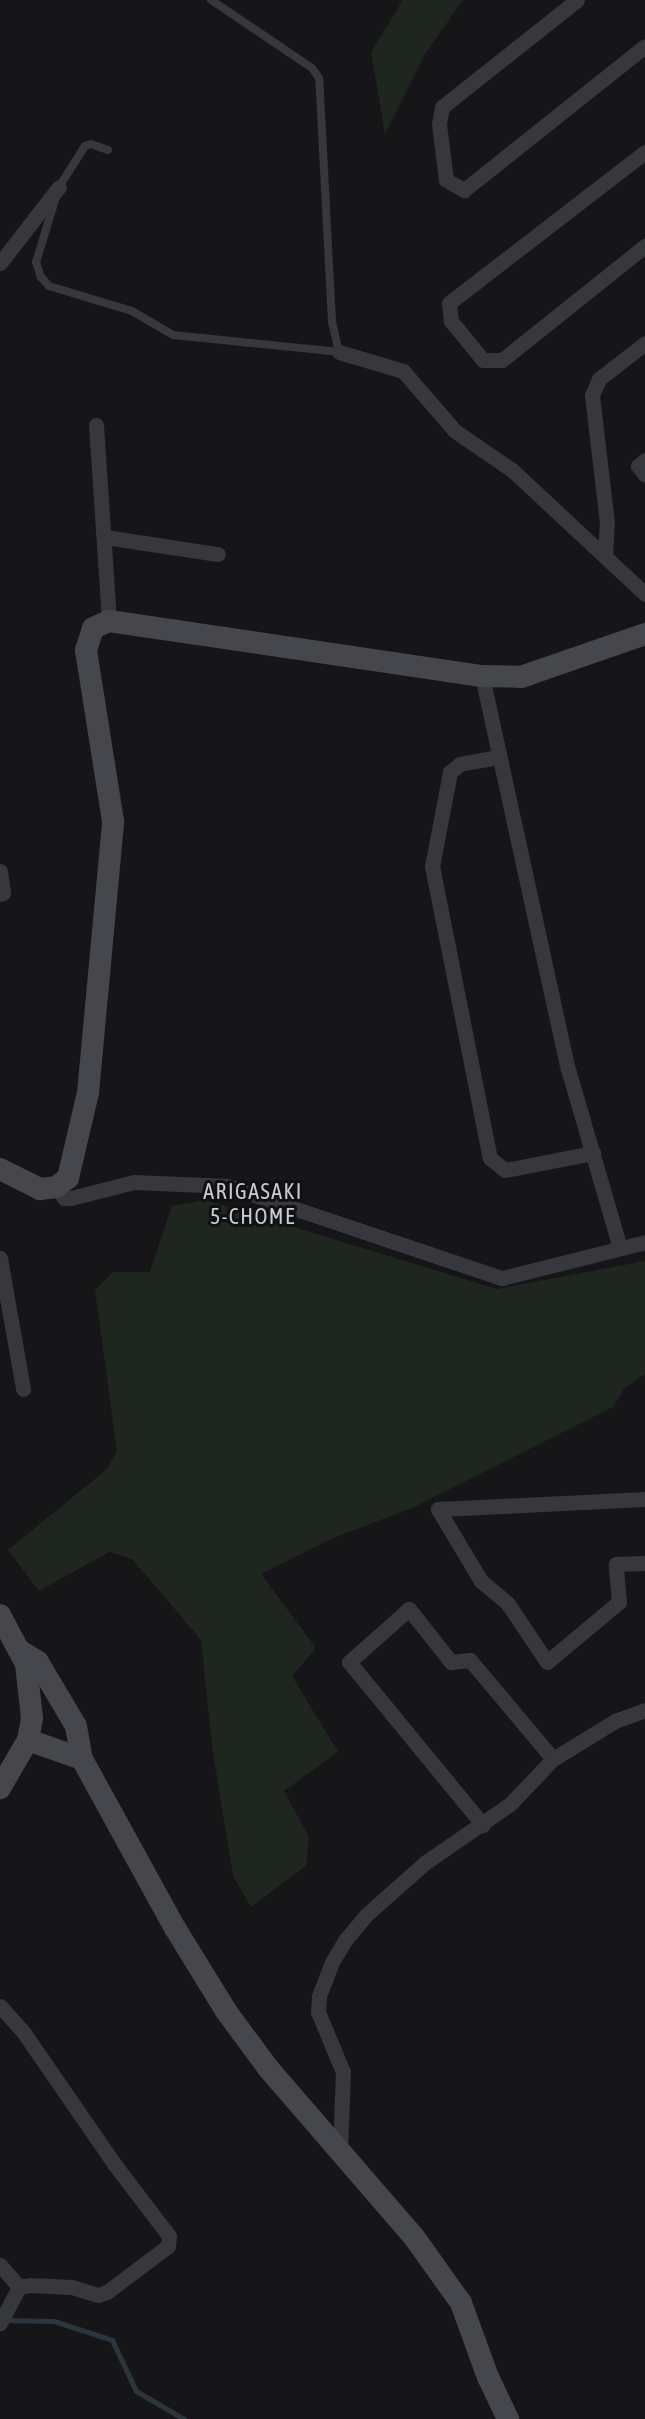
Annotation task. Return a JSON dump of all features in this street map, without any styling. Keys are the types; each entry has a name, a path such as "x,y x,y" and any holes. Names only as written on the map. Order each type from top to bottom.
{"street":[{"path":"577,0 442,106 440,124 446,180 464,190 645,46"},
{"path":"645,152 449,303 451,321 483,360 502,360 645,246"},
{"path":"0,263 59,187"},
{"path":"605,556 607,523 592,395 599,379 645,343"},
{"path":"339,352 403,371 455,431 512,470 645,594"},
{"path":"96,425 96,466 105,537 109,621"},
{"path":"645,460 638,466 645,475"},
{"path":"105,537 218,554"},
{"path":"0,1169 40,1189 56,1187 68,1178 88,1093 112,833 86,650 93,628 109,621 482,676 521,677 645,634"},
{"path":"482,676 568,1069 620,1248"},
{"path":"498,757 460,764 450,772 432,866 490,1158 505,1170 593,1153"},
{"path":"0,871 3,893 0,894"},
{"path":"56,1187 64,1198 71,1198 134,1182 228,1186 502,1278 645,1242"},
{"path":"0,1258 23,1389"},
{"path":"645,1499 438,1509 481,1581 508,1604 547,1662 619,1602 616,1564 645,1563"},
{"path":"483,1825 349,1662 409,1609 451,1662 470,1660 553,1759"},
{"path":"0,1615 19,1650 31,1681 32,1718 28,1740 0,1788"},
{"path":"19,1650 38,1662 76,1726 82,1758 175,1928 226,2011 268,2068 414,2237 461,2303 488,2377 508,2419"},
{"path":"340,2152 342,2072 318,2012 319,1996 332,1962 366,1915 426,1862 483,1825 510,1804 553,1759 615,1721 645,1710"},
{"path":"28,1740 82,1758"},
{"path":"0,2006 24,2033 115,2165 169,2236 168,2246 107,2292 98,2295 72,2287 30,2285 20,2288 0,2323"},
{"path":"0,2265 20,2288"}],"lane":[{"path":"108,150 91,144 85,146 59,187 36,262 41,277 49,286 132,311 173,335 339,352 332,322 319,78 312,68 211,0"}],"shaded area":[{"path":"403,0 463,0 425,54 385,134 371,52"},
{"path":"205,1200 497,1289 645,1261 645,1374 624,1389 613,1407 412,1508 333,1538 261,1574 316,1648 292,1676 338,1752 284,1791 309,1837 306,1866 251,1907 233,1876 212,1746 201,1640 132,1559 109,1552 39,1591 8,1550 107,1469 117,1451 95,1290 113,1272 150,1272 172,1206"}],"waterway":[{"path":"3,2320 54,2321 112,2340 136,2391 184,2419"}],"district":[{"name":"ARIGASAKI 5-CHOME","path":"253,1204"}]}
